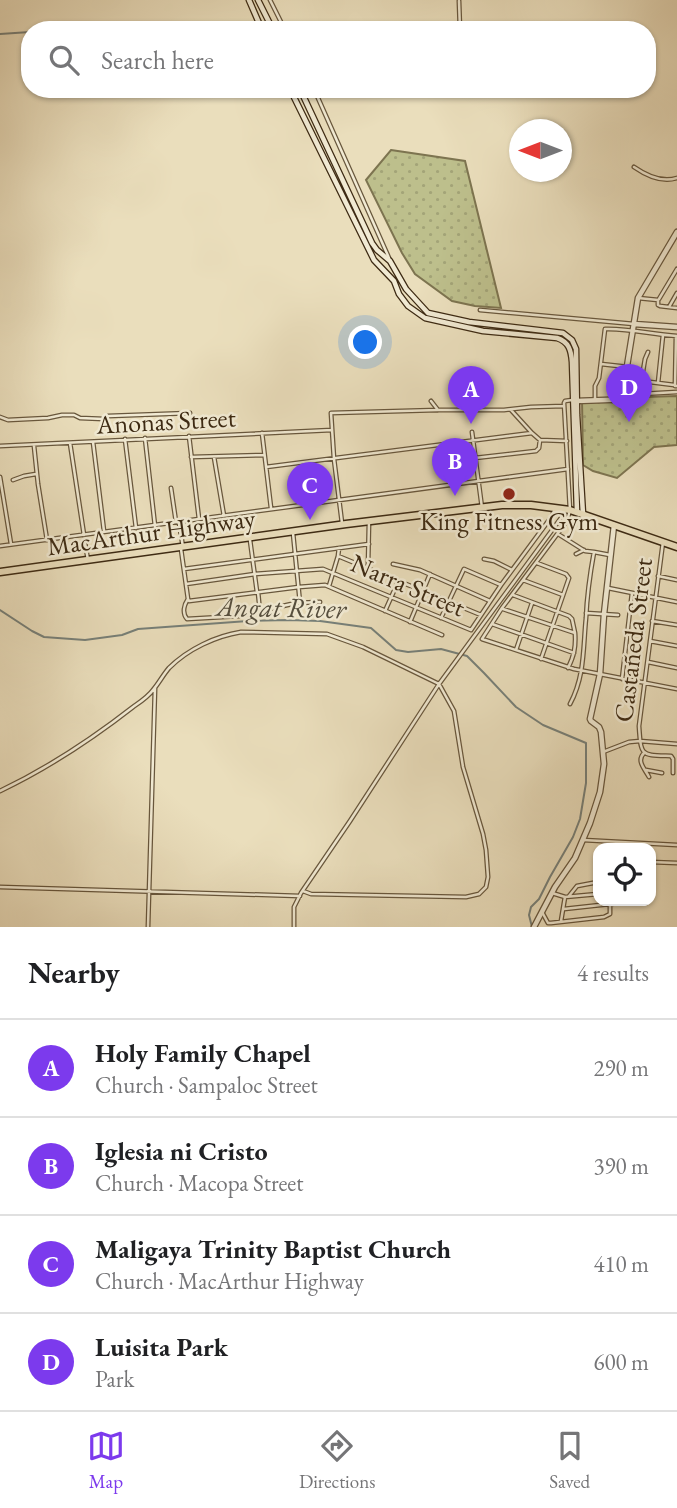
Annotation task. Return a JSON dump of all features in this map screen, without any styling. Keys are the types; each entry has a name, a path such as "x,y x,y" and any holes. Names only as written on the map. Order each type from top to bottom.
{"highway":[{"name":"MacArthur Highway","path":"0,572 369,521 521,505 574,511 677,547"}],"main road":[{"path":"249,0 258,21"},
{"path":"258,0 268,21"},
{"path":"294,98 374,260 394,281 408,306 425,318 450,324 483,331 561,339 572,353 575,401"},
{"path":"304,98 372,243 390,261 405,289 428,313 470,322 554,331 563,333 572,340 576,349 574,511"},
{"path":"575,401 639,398 642,382 628,367 638,298 677,232"},
{"path":"633,327 677,327"},
{"path":"535,924 553,890 573,862 602,786 603,752 600,729 590,719 600,674 614,525"}],"street":[{"path":"270,0 280,21"},
{"path":"459,1 460,21"},
{"path":"317,98 390,261"},
{"path":"634,167 662,180 677,178"},
{"path":"677,269 658,300 660,306 677,307"},
{"path":"669,307 677,293"},
{"path":"638,298 658,300"},
{"path":"480,310 633,327 676,336 676,386 642,382 645,359 649,352"},
{"path":"594,401 595,386 600,378 605,330 633,327"},
{"path":"658,383 663,335"},
{"path":"601,364 628,367"},
{"path":"641,394 677,392"},
{"path":"431,401 438,410"},
{"path":"575,401 565,401 564,406 574,511 502,608 483,639 568,668 677,689"},
{"path":"342,525 331,414 511,410 564,406"},
{"path":"511,410 540,440 566,441"},
{"path":"0,417 8,420 77,415 79,418 104,419 108,416 190,413"},
{"name":"Anonas Street","path":"0,446 333,430"},
{"path":"472,432 482,508"},
{"path":"262,433 271,508"},
{"path":"266,467 532,433"},
{"path":"189,436 199,519"},
{"path":"145,438 155,526"},
{"path":"125,439 136,527"},
{"path":"475,458 536,451 540,448 540,440"},
{"path":"93,442 104,531"},
{"path":"70,443 84,535"},
{"path":"34,444 47,540"},
{"path":"191,457 264,455"},
{"path":"214,457 224,516"},
{"path":"0,546 568,469"},
{"path":"13,480 36,474"},
{"path":"0,477 11,544"},
{"path":"171,488 182,547 188,599 184,606 187,619 239,616 300,603 320,602"},
{"path":"338,556 481,615 555,508"},
{"path":"293,927 294,907 303,891 439,684 561,518 574,511"},
{"path":"368,568 369,521"},
{"path":"293,532 300,603"},
{"path":"558,534 584,550 610,555"},
{"path":"250,538 260,612"},
{"name":"Castañeda Street","path":"640,741 639,720 663,542"},
{"path":"85,543 88,560"},
{"path":"184,569 369,544"},
{"path":"329,586 339,548"},
{"path":"576,554 584,550"},
{"path":"570,704 582,671 594,552"},
{"path":"484,559 512,570"},
{"path":"521,559 527,565"},
{"path":"537,563 568,575 541,659"},
{"path":"393,564 430,574 490,601"},
{"name":"Narra Street","path":"186,584 255,574 324,569 470,629 481,615"},
{"path":"441,618 463,570 501,585"},
{"path":"410,622 430,574"},
{"path":"657,576 677,580"},
{"path":"523,580 563,595"},
{"path":"385,611 398,582"},
{"path":"188,599 190,601 299,587 329,586 335,591 442,635"},
{"path":"606,588 677,602"},
{"path":"622,679 632,593"},
{"path":"513,595 572,619 576,647 568,668"},
{"path":"516,650 532,602"},
{"path":"502,608 575,634"},
{"path":"586,613 618,615"},
{"path":"652,621 677,625"},
{"path":"492,624 574,653"},
{"path":"0,792 62,757 130,710 155,688 171,666 220,637 241,632 327,634 363,647 439,684 454,711 463,767 482,834 488,870 486,887 479,894 466,897 314,894 303,891"},
{"path":"650,641 677,646"},
{"path":"648,662 677,668"},
{"path":"148,927 155,688"},
{"path":"640,741 644,753"},
{"path":"603,752 629,742 677,744"},
{"path":"644,753 641,755 642,765 649,777"},
{"path":"644,753 671,756 673,773"},
{"path":"646,770 663,773"},
{"path":"583,840 677,845"},
{"path":"656,862 677,863"},
{"path":"561,921 565,896 577,886 593,883"},
{"path":"0,887 300,896"},
{"path":"553,890 565,896 593,894"},
{"path":"564,909 593,906"},
{"path":"542,912 548,923 608,916 611,913 610,906"}],"green space":[{"path":"391,150 465,161 501,308 452,301 415,274 366,180"},
{"path":"677,396 677,445 654,447 617,478 583,465 582,399"}],"waterway":[{"path":"0,34 21,33"},
{"name":"Angat River","path":"0,610 44,637 85,640 122,635 138,629 248,621 320,621 371,628 396,650 408,652 441,649 467,656 516,707 543,725 586,743 586,783 580,819 539,899 531,907 529,915 532,927"}],"place":[{"name":"Luisita Park","path":"629,422"},
{"name":"Holy Family Chapel","path":"471,424"},
{"name":"King Fitness Gym","path":"509,494"},
{"name":"Iglesia ni Cristo","path":"455,496"},
{"name":"Maligaya Trinity Baptist Church","path":"310,520"}]}
